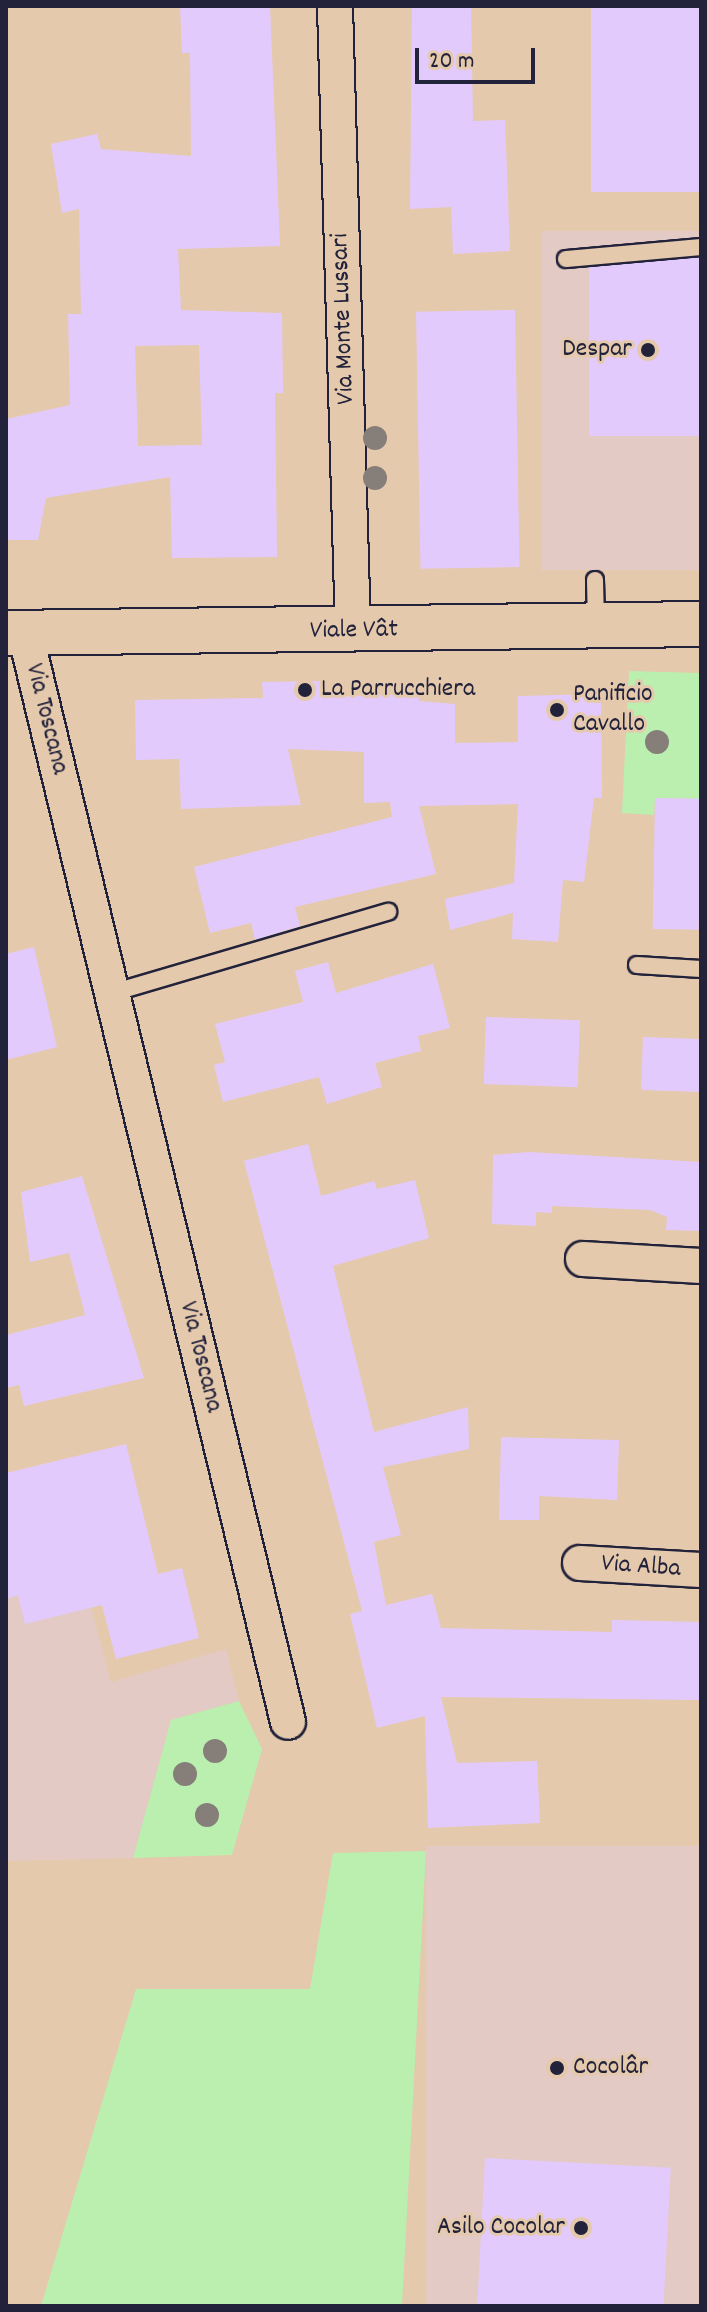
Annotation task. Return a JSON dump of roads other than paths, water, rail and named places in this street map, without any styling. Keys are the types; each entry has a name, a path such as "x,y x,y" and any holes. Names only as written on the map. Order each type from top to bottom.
{"main road":[{"name":"Viale Vât","path":"16,633 353,632 701,624"}],"street":[{"name":"Via Monte Lussari","path":"335,6 353,632"},
{"name":"Via Toscana","path":"16,633 112,993 288,1722"},
{"path":"583,1259 701,1266"},
{"name":"Via Alba","path":"580,1563 701,1570"}],"lane":[{"path":"566,259 701,247"},
{"path":"595,580 596,626"},
{"path":"112,993 388,912"},
{"path":"637,965 701,969"}],"place":[{"name":"Despar","path":"648,350"},
{"name":"La Parrucchiera","path":"305,690"},
{"name":"Panificio Cavallo","path":"557,710"},
{"name":"Cocolâr","path":"557,2068"},
{"name":"Asilo Cocolar","path":"581,2228"}]}
